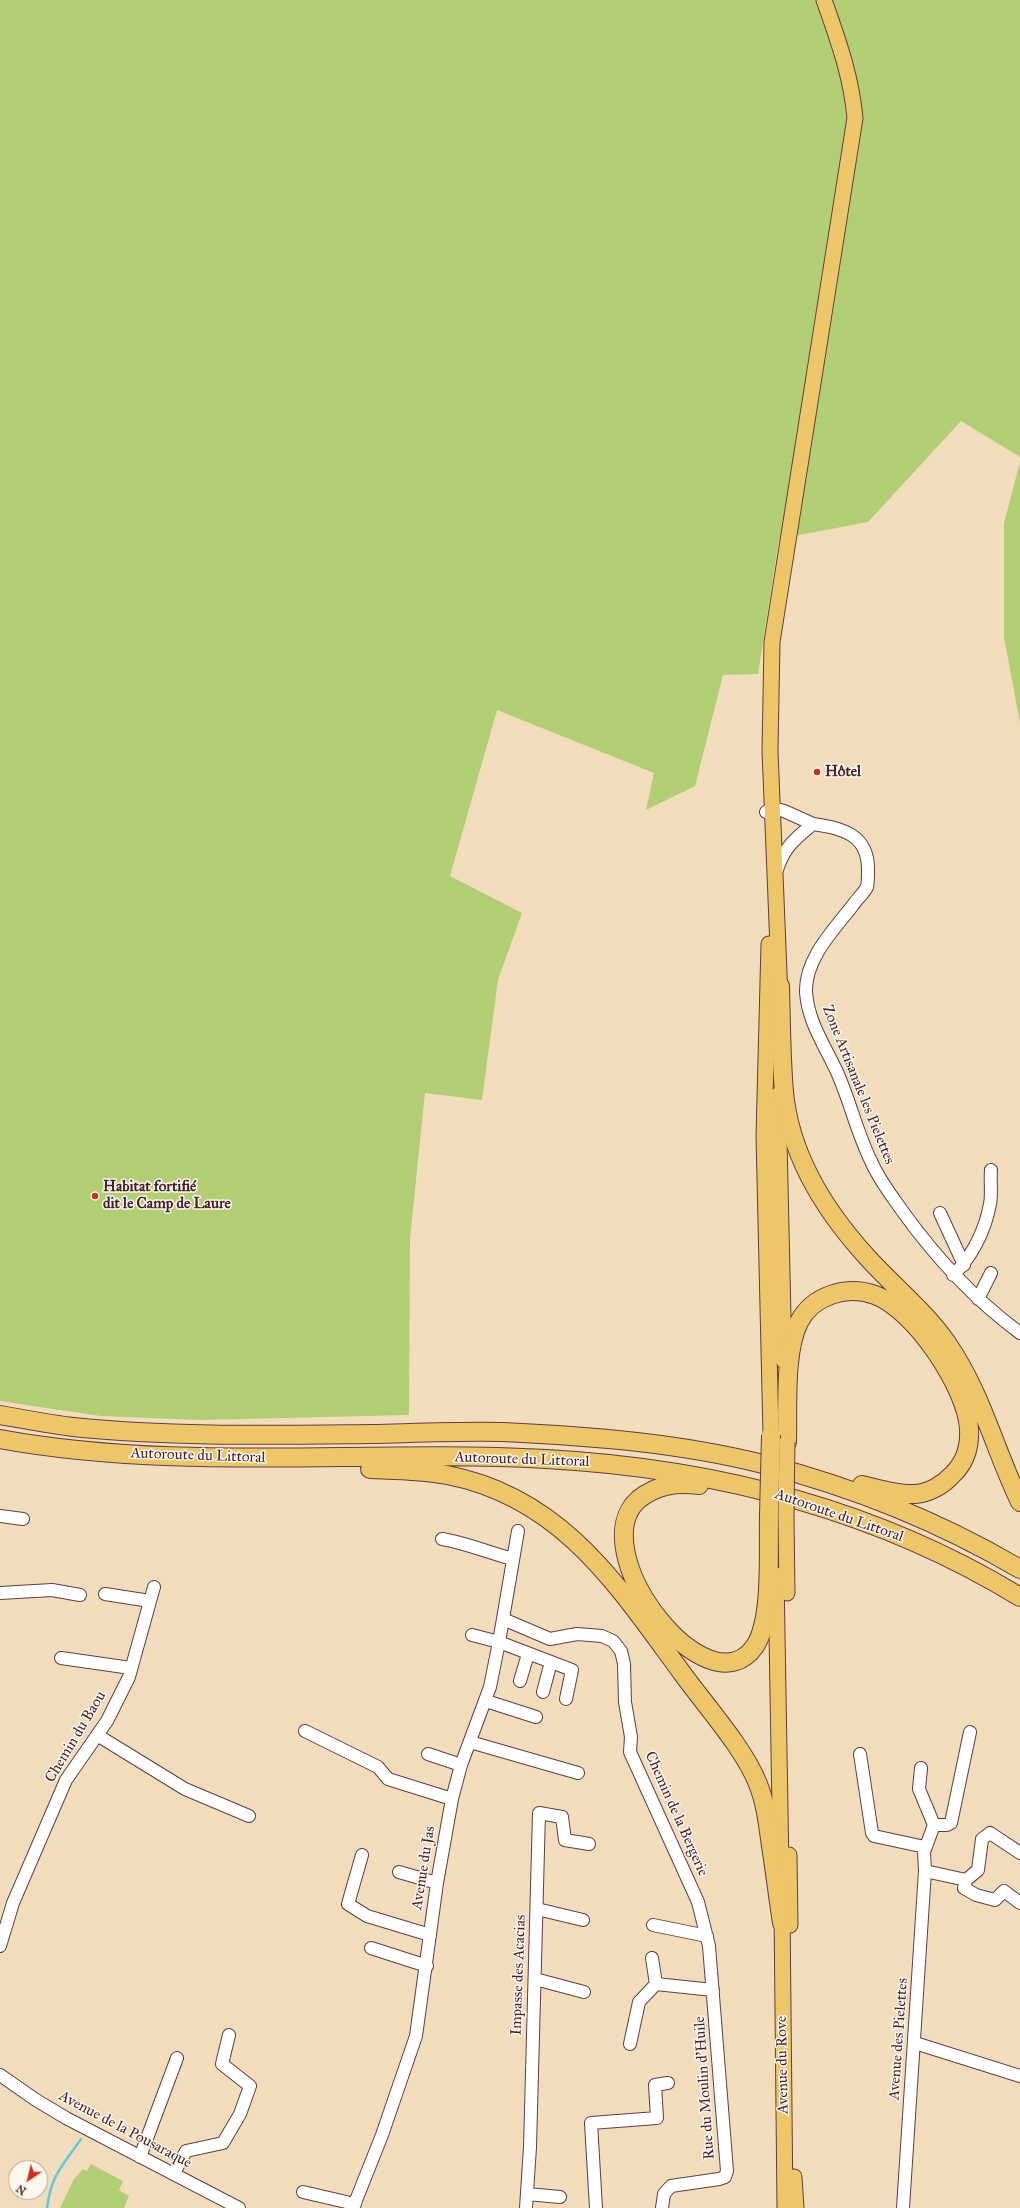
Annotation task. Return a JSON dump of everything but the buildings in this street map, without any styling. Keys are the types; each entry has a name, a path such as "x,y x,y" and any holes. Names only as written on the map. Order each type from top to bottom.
{"highway":[{"path":"780,986 784,1092 794,1137 803,1163 819,1196 839,1225 867,1258 931,1322 947,1343 969,1378 984,1411 1020,1502"},
{"path":"501,1432 586,1433 693,1444 759,1457 886,1491 916,1494 931,1490 942,1483 962,1465 969,1443 969,1427 965,1406 956,1385 937,1352 914,1325 894,1307 875,1295 854,1292 837,1293 821,1300 806,1312 794,1336 776,1434 777,1515 767,1602 759,1638 755,1647 740,1659 728,1662 716,1662 700,1657 673,1634 648,1603 635,1580 625,1557 623,1537 626,1518 636,1502 649,1491 668,1484 721,1487 797,1504 894,1539 980,1575"},
{"name":"Autoroute du Littoral","path":"0,1415 71,1426 167,1433 260,1435 501,1432 648,1443 689,1449 763,1464 843,1488 915,1515 965,1539 1020,1569"},
{"name":"Autoroute du Littoral","path":"0,1439 88,1451 166,1457 544,1459 623,1464 676,1472 748,1486 810,1503 875,1526 932,1551 980,1575 1020,1598"},
{"path":"166,1457 415,1471 442,1474 488,1487 540,1512 576,1540 623,1593 745,1760 758,1783 766,1809 782,1922"}],"main road":[{"path":"776,1434 764,1136 769,944 772,642 855,118 852,88 845,60 824,0"},
{"path":"770,820 776,875 780,986 776,1434"},
{"path":"777,1515 789,1865 796,2208"},
{"name":"Avenue du Rove","path":"777,1515 785,2208"}],"street":[{"name":"Zone Artisanale les Pielettes","path":"770,820 784,811 813,824 838,827 859,839 868,861 867,886 813,960 807,981 809,1010 818,1037 837,1072 862,1143 872,1164 925,1243 953,1275 978,1299 1020,1333"},
{"path":"770,820 784,841 794,840"},
{"path":"776,875 782,856 794,840 813,824"},
{"path":"953,1275 964,1265 976,1245 990,1204 991,1170"},
{"path":"940,1214 964,1265"},
{"path":"978,1299 992,1274"},
{"path":"0,1516 23,1519"},
{"name":"Avenue du Jas","path":"354,2206 382,2135 416,2036 437,1883 452,1799 461,1765 486,1702 499,1642 518,1531"},
{"path":"442,1538 464,1543 485,1552 514,1559"},
{"name":"Chemin du Baou","path":"0,1946 13,1903 66,1780 107,1721 131,1668 154,1587"},
{"path":"0,1593 52,1590 80,1595"},
{"path":"105,1594 150,1602"},
{"name":"Chemin de la Bergerie","path":"503,1619 550,1639 577,1634 602,1636 613,1641 621,1650 624,1664 625,1702 630,1738 630,1752 698,1902 707,1936 713,1990"},
{"path":"472,1635 499,1642 572,1670 566,1699"},
{"path":"520,1681 528,1654"},
{"path":"61,1658 131,1668"},
{"path":"543,1692 551,1662"},
{"path":"486,1702 536,1717"},
{"path":"305,1731 378,1767 388,1779 452,1799"},
{"path":"921,1768 919,1789 934,1825 947,1825 951,1823 970,1732"},
{"path":"97,1735 185,1789 249,1816"},
{"path":"470,1742 578,1773"},
{"path":"428,1754 461,1765"},
{"path":"860,1754 872,1833 874,1836 925,1847"},
{"name":"Impasse des Acacias","path":"526,2208 535,1980 539,1813 562,1817 566,1840 589,1844"},
{"name":"Avenue des Pielettes","path":"903,2208 915,2043 925,1871 924,1852 934,1825"},
{"path":"1017,1847 990,1833 982,1839 978,1870 966,1880 964,1888 976,1895 995,1900 1004,1892 1020,1903"},
{"path":"362,1855 348,1904 367,1916 430,1935"},
{"path":"925,1871 966,1880"},
{"path":"398,1872 437,1883"},
{"path":"537,1909 583,1920"},
{"path":"653,1925 707,1936"},
{"path":"371,1948 426,1966"},
{"path":"652,1958 656,1984"},
{"path":"535,1980 584,1992"},
{"path":"656,1984 713,1990"},
{"path":"630,2044 639,2002 656,1984"},
{"name":"Rue du Moulin d'Huile","path":"662,2208 664,2194 671,2186 719,2179 725,2177 728,2171 713,1990"},
{"path":"174,2173 186,2152 223,2143 240,2114 250,2086 222,2064 229,2034"},
{"path":"915,2043 1020,2076"},
{"path":"140,2157 177,2058"},
{"name":"Avenue de la Pousaraque","path":"0,2075 66,2118 239,2208"},
{"path":"596,2208 591,2123 657,2118 655,2085 668,2083"},
{"path":"303,2192 354,2206"},
{"path":"527,2194 560,2197"}],"green space":[{"path":"0,0 1020,0 1020,457 961,421 868,522 779,539 758,674 723,675 695,786 646,810 654,773 497,710 450,876 522,913 498,980 482,1100 425,1093 410,1238 409,1415 200,1420 100,1416 0,1401"},
{"path":"1020,462 1020,723 1004,637 1004,523"},
{"path":"91,2164 123,2181 119,2190 129,2196 124,2208 60,2208 74,2179 83,2169 87,2171"}],"waterway":[{"path":"47,2208 51,2187 63,2164 81,2139"}],"place":[{"name":"Hôtel","path":"817,772"},
{"name":"Habitat fortifié dit le Camp de Laure","path":"95,1196"}]}
